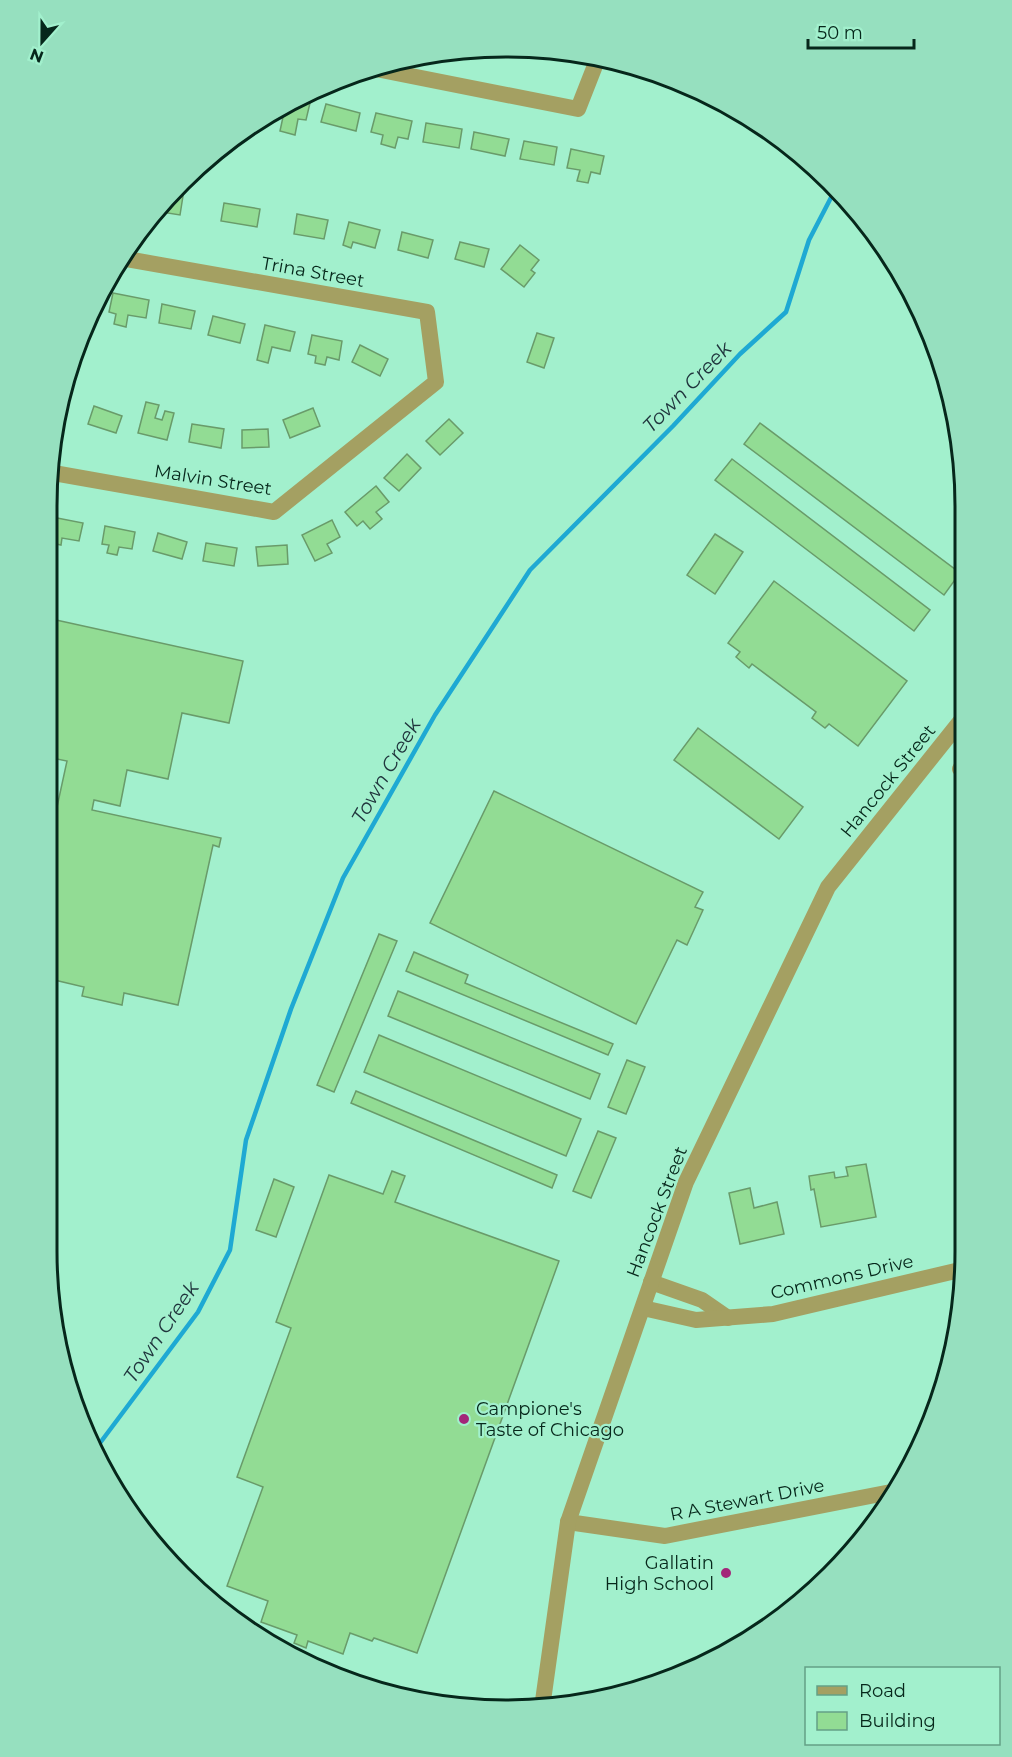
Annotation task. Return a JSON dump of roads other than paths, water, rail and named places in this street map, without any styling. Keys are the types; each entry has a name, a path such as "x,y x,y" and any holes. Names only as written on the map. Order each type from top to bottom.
{"street":[{"path":"391,72 578,109 595,66"},
{"name":"Trina Street","path":"131,260 427,312 436,382"},
{"name":"Malvin Street","path":"58,474 274,512 436,382"},
{"name":"Hancock Street","path":"543,1698 568,1522 686,1182 828,887 955,728"},
{"name":"Commons Drive","path":"643,1308 696,1320 773,1314 954,1271"},
{"path":"651,1282 702,1300 728,1318"},
{"name":"R A Stewart Drive","path":"568,1522 665,1536 883,1493"}],"waterway":[{"name":"Town Creek","path":"100,1443 198,1312 230,1250 246,1140 291,1009 343,878 435,715 530,570 673,426 740,354 786,312 809,240 831,197"}],"place":[{"name":"Campione's Taste of Chicago","path":"464,1419"},
{"name":"Gallatin High School","path":"726,1573"}]}
